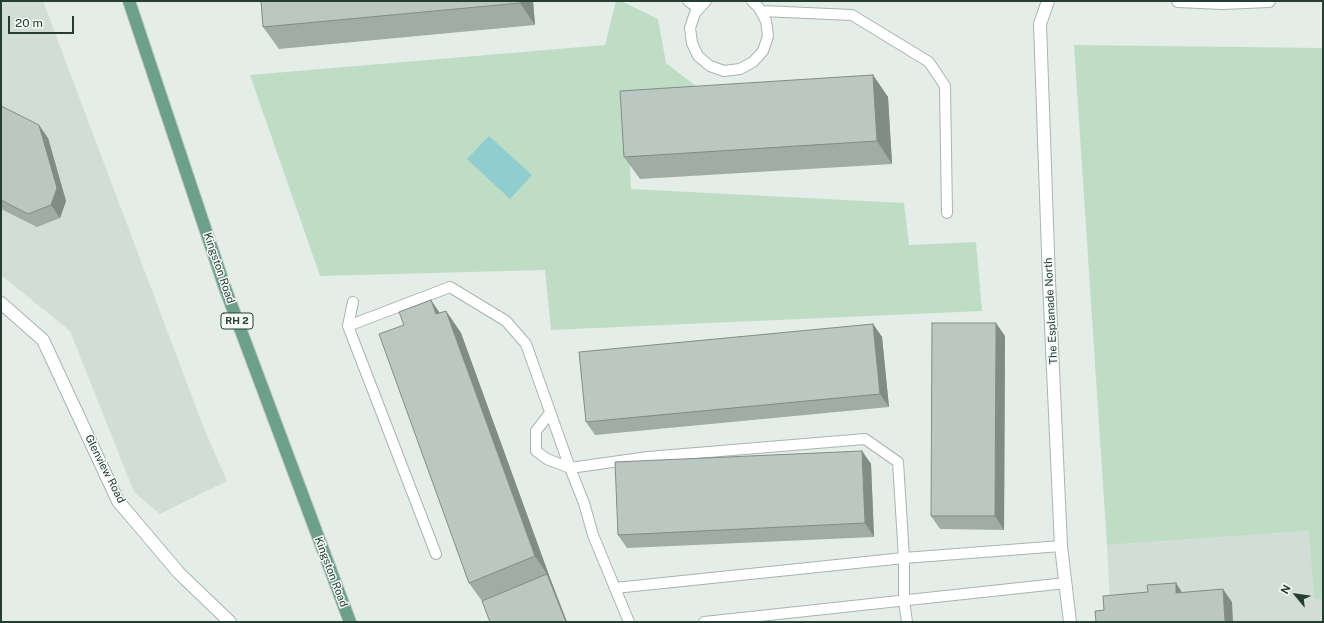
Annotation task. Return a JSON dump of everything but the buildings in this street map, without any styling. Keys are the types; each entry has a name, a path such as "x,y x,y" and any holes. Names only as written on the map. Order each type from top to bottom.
{"main road":[{"name":"Kingston Road","path":"129,1 224,288 350,622"},
{"path":"133,1 135,16"}],"street":[{"name":"The Esplanade North","path":"1048,1 1040,24 1049,281 1061,546 1070,622"},
{"path":"1178,1 1269,1"},
{"name":"Glenview Road","path":"1,303 43,340 118,501 179,573 230,622"}],"lane":[{"path":"688,1 698,8"},
{"path":"706,1 695,13 690,28 692,43 698,56 710,66 724,70 740,69 753,62 763,51 768,36 766,21 762,11 752,1"},
{"path":"762,11 852,15 929,62 945,86 947,213"},
{"path":"348,326 450,287 506,321 526,344 594,535 629,622"},
{"path":"354,302 348,326 436,554"},
{"path":"550,413 536,430 536,451 547,459 570,468 648,457 865,439 898,462 904,558 904,600 907,622"},
{"path":"615,588 904,558 1061,546"},
{"path":"704,622 1066,583"}],"shaded area":[{"path":"1,1 43,1 203,426 227,481 160,514 134,492 70,331 1,275"},
{"path":"1310,531 1314,599 1323,599 1323,622 1111,622 1107,545"}],"green space":[{"path":"616,1 621,1 658,19 666,63 710,97 627,98 631,189 904,203 909,245 976,242 982,311 551,330 545,270 320,276 250,75 605,45"},
{"path":"1074,45 1323,48 1323,599 1314,599 1309,531 1107,545"}],"water":[{"path":"489,136 532,175 510,199 467,159"}]}
